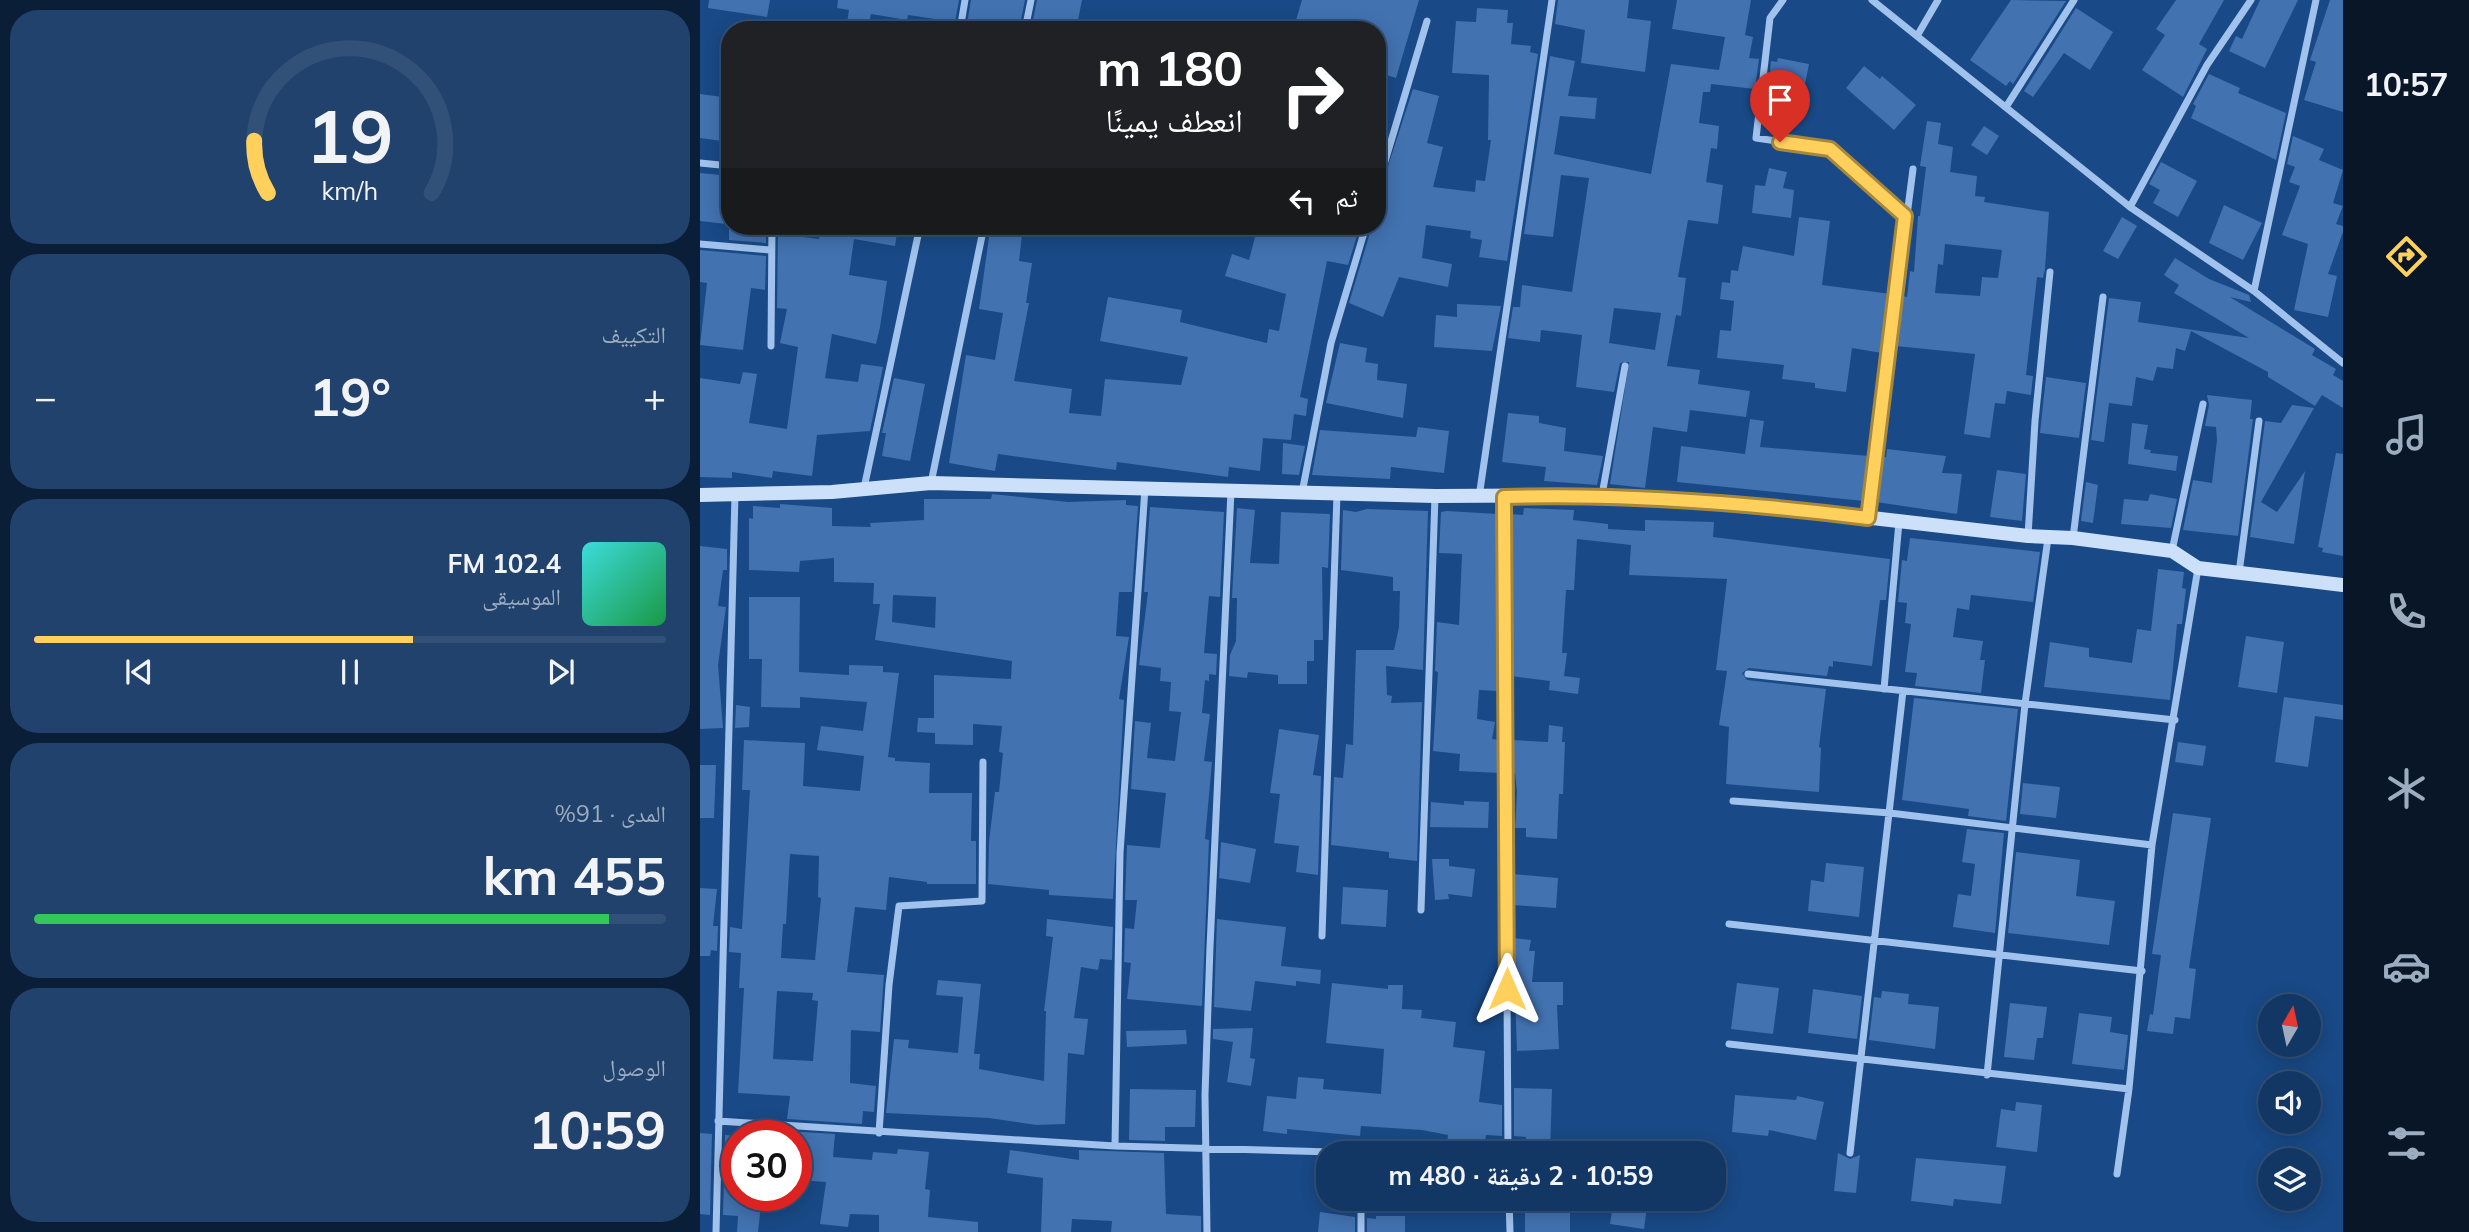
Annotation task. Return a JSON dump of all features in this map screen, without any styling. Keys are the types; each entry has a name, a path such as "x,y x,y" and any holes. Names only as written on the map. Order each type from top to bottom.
{"street":[{"path":"962,21 965,0"},
{"path":"1027,21 1031,0"},
{"path":"1479,497 1552,0"},
{"path":"1783,0 1770,18 1756,138 1830,149 1905,216"},
{"path":"1872,0 2130,207 2254,291 2343,363"},
{"path":"1917,36 1938,0"},
{"path":"2006,107 2074,0"},
{"path":"2130,207 2207,65 2251,0"},
{"path":"2254,291 2316,0"},
{"path":"1386,158 1427,21"},
{"path":"700,163 721,165"},
{"path":"1868,518 1913,169"},
{"path":"771,235 771,346"},
{"path":"864,488 918,235"},
{"path":"931,483 983,235"},
{"path":"1302,493 1331,343 1363,235"},
{"path":"700,244 770,250"},
{"path":"2028,536 2035,421 2050,272"},
{"path":"2073,538 2103,298"},
{"path":"1602,495 1625,366"},
{"path":"2172,551 2203,404"},
{"path":"2239,573 2259,421"},
{"path":"700,495 931,483 1479,497 1602,495 1803,510 2028,536 2073,538 2172,551 2197,568 2343,585"},
{"path":"1115,1146 1120,853 1145,488"},
{"path":"1207,1232 1208,1147 1205,1095 1231,491"},
{"path":"716,1232 735,494"},
{"path":"1322,936 1337,494"},
{"path":"1421,910 1435,496"},
{"path":"1504,497 1508,1141"},
{"path":"1884,689 1899,522"},
{"path":"1987,1075 2025,704 2048,538"},
{"path":"2117,1174 2142,971 2152,845 2175,720 2197,568"},
{"path":"1748,674 2175,720"},
{"path":"1850,1153 1903,691"},
{"path":"880,1133 889,985 899,906 982,901 983,762"},
{"path":"1733,801 1891,813 2152,845"},
{"path":"1730,924 2142,971"},
{"path":"1729,1044 2129,1089"},
{"path":"718,1121 1115,1146 1316,1151"},
{"path":"1361,1211 1362,1232"},
{"path":"1509,1211 1510,1232"}],"building":[{"path":"709,0 770,0 767,17 708,8"},
{"path":"838,0 959,0 955,21 908,15 907,20 871,14 869,21 847,21 849,10 837,8"},
{"path":"971,0 1025,0 1021,21 968,21"},
{"path":"1037,0 1082,0 1078,21 1033,21"},
{"path":"1302,0 1419,0 1396,78 1386,75 1386,21 1296,21"},
{"path":"1558,0 1629,0 1627,18 1651,21 1645,72 1581,63 1585,30 1555,24"},
{"path":"1677,0 1751,0 1745,35 1753,37 1749,58 1759,59 1755,89 1711,84 1710,92 1703,92 1699,123 1719,126 1717,149 1711,148 1706,182 1723,185 1718,224 1688,220 1678,277 1686,278 1681,316 1676,315 1667,366 1700,370 1698,384 1750,391 1746,417 1690,410 1687,432 1653,427 1645,488 1610,484 1629,362 1620,363 1614,392 1576,387 1582,335 1541,330 1540,342 1508,338 1513,307 1520,307 1522,285 1572,292 1589,178 1561,175 1553,237 1524,234 1550,56 1575,61 1568,96 1597,98 1595,119 1560,116 1554,154 1651,174 1671,64 1719,70 1725,37 1672,29","holes":["1614,308 1661,313 1655,350 1609,343"]},
{"path":"2011,0 2066,1 2013,84 2010,81 2006,86 1970,60"},
{"path":"2176,0 2224,0 2199,44 2207,49 2183,97 2142,70 2165,35 2156,29"},
{"path":"2260,0 2298,0 2265,68 2229,51 2236,36 2242,39"},
{"path":"2330,0 2343,0 2343,112 2304,100 2316,62 2310,60"},
{"path":"1477,8 1508,10 1507,23 1513,23 1511,44 1531,46 1530,52 1538,54 1507,261 1479,257 1482,240 1470,238 1471,231 1426,225 1422,258 1452,264 1448,287 1399,277 1383,317 1349,303 1369,235 1386,235 1386,172 1413,89 1439,96 1427,143 1443,147 1433,187 1475,192 1476,180 1485,181 1491,140 1488,140 1489,75 1452,73 1456,21 1476,22"},
{"path":"2076,8 2113,32 2090,70 2064,53 2033,97 2024,91"},
{"path":"1778,58 1809,64 1798,119 1766,113 1771,61 1777,62"},
{"path":"1864,66 1880,79 1882,76 1916,105 1894,130 1846,88"},
{"path":"2209,74 2240,88 2238,93 2286,113 2276,160 2191,118 2196,106 2193,104"},
{"path":"700,94 721,97 721,141 700,138"},
{"path":"1927,121 1941,123 1938,144 1953,147 1950,172 1977,176 1975,196 1985,197 1984,202 2049,212 2045,269 2043,278 2037,277 2026,375 2033,376 2031,395 2007,391 2005,404 1995,403 1990,438 1964,434 1975,354 1896,346 1903,296 1907,297 1910,271 1914,272 1918,216 1926,167 1920,166","holes":["1945,244 2002,250 1998,278 1982,277 1980,296 1935,293 1938,264 1943,265"]},
{"path":"1984,126 1999,136 1987,155 1971,145"},
{"path":"2293,136 2324,149 2319,160 2343,170 2333,203 2343,206 2336,224 2343,226 2343,232 2328,274 2337,276 2328,317 2294,310 2308,244 2282,235 2300,186 2289,182 2295,167 2287,164"},
{"path":"2161,162 2197,181 2178,217 2153,203 2160,190 2149,184"},
{"path":"1769,168 1787,172 1783,188 1794,190 1791,218 1752,213 1755,185 1765,186"},
{"path":"700,173 721,175 721,223 700,221"},
{"path":"2224,205 2262,223 2243,260 2209,243"},
{"path":"1799,217 1830,221 1822,285 1891,294 1882,353 1852,348 1846,392 1815,388 1815,383 1782,379 1784,365 1717,358 1720,330 1731,331 1734,301 1720,299 1722,282 1730,283 1731,270 1738,271 1743,246 1794,256"},
{"path":"2122,217 2137,226 2118,259 2103,251"},
{"path":"729,235 766,235 766,243 729,240"},
{"path":"778,235 819,239 820,235 897,235 895,246 854,239 849,275 887,281 880,327 876,344 832,334 825,378 858,382 861,364 883,367 870,431 817,435 812,476 773,471 772,478 732,472 732,478 700,477 700,378 740,384 743,372 757,374 749,423 787,429 798,347 780,343 787,309 777,308"},
{"path":"989,235 1022,235 1019,261 1032,263 1026,303 1029,303 1014,381 1072,389 1069,413 1101,416 1105,379 1181,385 1188,357 1100,341 1108,297 1182,310 1180,322 1267,343 1269,329 1279,331 1286,294 1225,276 1232,254 1249,260 1256,235 1357,235 1348,265 1327,261 1300,397 1308,399 1306,416 1294,414 1291,440 1263,438 1260,471 1229,467 1228,477 1117,462 1116,470 998,454 995,471 949,463 966,355 995,360 1003,313 979,309"},
{"path":"700,250 766,256 765,290 751,288 743,350 700,345 707,283 700,282"},
{"path":"2175,258 2209,279 2249,295 2251,302 2230,297 2315,349 2312,355 2336,369 2333,375 2343,381 2343,408 2322,395 2315,406 2268,377 2268,372 2191,331 2185,351 2176,348 2173,369 2157,367 2153,381 2136,377 2132,406 2109,403 2104,442 2091,440 2109,298 2141,302 2138,322 2249,338 2174,293 2179,285 2164,275"},
{"path":"1457,304 1501,306 1492,351 1434,347 1436,315 1457,317"},
{"path":"1340,343 1367,348 1365,362 1378,364 1377,380 1407,384 1403,418 1326,403"},
{"path":"2046,377 2086,383 2079,438 2040,433"},
{"path":"894,378 925,384 910,461 882,456 886,433 882,433"},
{"path":"2207,395 2252,400 2250,419 2253,419 2238,536 2183,530 2193,480 2212,483 2217,440 2216,427 2205,426 2209,405"},
{"path":"2292,405 2314,408 2261,502 2277,512 2305,471 2294,544 2250,537 2265,421 2281,423"},
{"path":"1508,413 1539,416 1539,423 1566,428 1564,451 1603,456 1597,485 1544,481 1546,467 1502,462"},
{"path":"1750,419 1764,421 1760,447 1870,456 1864,501 1677,482 1681,446 1745,454"},
{"path":"2132,423 2148,425 2144,449 2151,450 2150,453 2178,456 2176,471 2128,464"},
{"path":"1418,427 1449,431 1444,473 1391,467 1390,479 1312,475 1320,430 1416,437"},
{"path":"1283,443 1305,446 1299,475 1282,474"},
{"path":"1887,449 1946,456 1942,473 1962,474 1957,514 1876,502 1882,457 1886,457"},
{"path":"2336,453 2343,454 2343,556 2322,552 2323,548 2318,547"},
{"path":"1997,470 2026,474 2022,521 1990,517"},
{"path":"2086,482 2098,485 2093,523 2081,521"},
{"path":"992,494 1068,502 1126,500 1126,505 1138,506 1132,592 1119,592 1116,636 1129,637 1119,699 1124,700 1113,899 1049,895 1049,890 988,884 989,842 995,792 999,792 1003,753 999,752 1002,726 973,724 973,745 935,744 935,733 917,732 918,718 934,718 934,675 1011,679 1012,661 875,640 880,604 873,604 874,583 834,582 834,558 800,561 799,572 749,570 749,518 753,519 753,506 780,508 780,504 832,508 832,526 871,527 870,523 924,520 924,499 991,499","holes":["893,595 936,597 935,628 892,622"]},
{"path":"2150,494 2177,499 2171,528 2121,524 2124,499 2148,501"},
{"path":"1150,507 1224,512 1220,597 1209,596 1204,653 1217,654 1216,675 1209,674 1209,681 1205,680 1202,713 1210,714 1204,761 1212,762 1205,839 1209,840 1202,1006 1127,999 1131,963 1124,962 1125,928 1134,929 1137,900 1125,900 1127,845 1160,848 1166,793 1131,789 1135,721 1151,723 1147,758 1175,761 1181,712 1169,711 1171,682 1160,681 1161,668 1139,665 1148,592 1144,592"},
{"path":"1237,508 1255,510 1250,563 1279,564 1281,512 1330,514 1328,568 1322,567 1323,640 1314,640 1314,661 1307,661 1307,684 1278,684 1278,675 1248,672 1247,678 1229,676 1230,655 1236,641 1237,598 1232,598"},
{"path":"1524,508 1574,510 1573,520 1608,524 1608,529 1645,531 1645,520 1714,522 1713,537 1890,559 1886,600 1880,600 1872,666 1833,661 1833,667 1829,666 1827,676 1749,668 1742,673 1747,680 1826,689 1819,747 1819,792 1726,784 1729,727 1719,725 1727,671 1716,670 1727,579 1629,575 1631,545 1577,539 1574,590 1566,590 1562,653 1567,653 1564,676 1580,678 1578,694 1549,690 1550,681 1511,676 1510,514 1523,515"},
{"path":"1367,509 1428,511 1423,670 1386,666 1387,695 1392,696 1391,703 1422,702 1417,861 1389,858 1389,852 1331,845 1334,777 1343,778 1346,744 1353,745 1356,650 1394,650 1399,627 1400,591 1393,591 1393,577 1341,570 1343,510 1356,512"},
{"path":"1441,512 1498,514 1498,691 1479,690 1477,719 1495,722 1492,739 1499,740 1500,773 1459,771 1460,754 1433,751 1438,672 1435,671 1437,622 1459,625 1462,554 1439,553"},
{"path":"1910,538 2040,552 2033,602 1971,595 1969,610 1957,608 1953,637 1983,641 1980,660 1985,660 1981,693 1915,686 1917,673 1905,672 1911,624 1905,623 1907,603 1898,602 1902,560 1907,561"},
{"path":"700,546 727,549 727,570 723,570 718,606 726,607 718,665 723,728 700,729"},
{"path":"2158,569 2184,572 2182,588 2186,589 2182,624 2177,624 2170,700 2044,687 2050,642 2089,648 2089,657 2132,663 2137,629 2151,631"},
{"path":"749,597 800,597 799,672 849,675 849,665 883,666 883,672 899,673 888,757 895,758 895,761 930,763 929,793 972,793 971,841 976,841 976,884 927,884 889,877 886,910 855,907 847,972 884,975 880,1032 851,1030 850,1083 876,1086 874,1112 863,1111 862,1124 787,1119 790,1096 738,1093 744,988 739,988 741,953 729,952 730,927 742,929 750,790 742,790 744,740 805,743 803,786 860,791 864,756 817,750 821,726 863,731 867,702 800,697 800,708 761,707 762,659 749,659","holes":["790,854 819,856 818,897 821,898 815,960 781,958","777,991 813,993 812,1000 818,1001 813,1061 773,1059"]},
{"path":"2246,636 2284,642 2277,693 2238,687"},
{"path":"2284,697 2343,705 2343,720 2315,716 2308,767 2275,762"},
{"path":"1914,698 2018,709 2006,821 1968,816 1969,809 1902,800"},
{"path":"736,705 750,707 749,727 735,728"},
{"path":"1549,725 1563,727 1562,742 1565,742 1563,794 1559,794 1557,839 1526,837 1526,828 1515,828 1517,792 1515,773 1512,773 1512,740 1548,742"},
{"path":"1279,729 1319,735 1313,775 1321,776 1318,875 1296,872 1299,846 1274,843 1280,794 1270,793"},
{"path":"2178,742 2206,746 2203,766 2175,762"},
{"path":"700,765 716,765 714,818 700,818"},
{"path":"2023,783 2060,787 2056,818 2020,814"},
{"path":"1464,801 1489,802 1488,828 1430,827 1431,802 1464,805"},
{"path":"2173,813 2211,818 2189,968 2196,969 2190,1019 2175,1017 2173,1034 2147,1031 2150,1014 2153,1015 2161,955 2152,954"},
{"path":"1967,829 2004,833 1995,933 1953,927 1958,894 1971,896 1975,864 1962,862"},
{"path":"1221,842 1256,849 1250,883 1219,878"},
{"path":"2016,852 2080,860 2076,896 2115,901 2109,945 2008,933"},
{"path":"1432,859 1449,859 1449,866 1475,869 1472,897 1448,894 1449,899 1435,900"},
{"path":"1826,863 1864,867 1859,917 1808,911 1811,880 1824,882"},
{"path":"1512,874 1558,878 1556,908 1513,905"},
{"path":"1343,887 1388,890 1386,927 1341,924"},
{"path":"700,888 717,889 713,926 718,926 717,951 711,950 710,956 700,956"},
{"path":"1047,919 1113,927 1112,960 1100,959 1098,970 1081,967 1074,1018 1088,1019 1084,1055 1068,1053 1065,1124 1036,1125 989,1118 886,1113 894,1039 909,1040 908,1048 958,1053 963,997 936,995 938,980 981,984 974,1054 980,1054 979,1069 1044,1081 1044,1011 1053,937 1046,936"},
{"path":"1217,919 1286,927 1281,966 1321,970 1320,984 1296,981 1296,986 1255,981 1251,1011 1214,1007"},
{"path":"1513,938 1531,940 1529,951 1535,951 1532,982 1563,982 1563,1005 1557,1005 1559,1049 1517,1051"},
{"path":"1332,983 1388,989 1388,985 1403,985 1402,1009 1422,1010 1421,1018 1456,1022 1453,1047 1485,1051 1479,1102 1502,1105 1502,1136 1486,1135 1485,1141 1447,1141 1448,1135 1422,1130 1361,1126 1360,1136 1287,1129 1287,1134 1263,1131 1267,1096 1296,1099 1298,1077 1324,1079 1323,1089 1381,1094 1384,1049 1326,1043"},
{"path":"1737,983 1779,988 1773,1034 1731,1029"},
{"path":"1813,989 1862,996 1857,1039 1808,1033"},
{"path":"1882,991 1909,994 1908,1004 1939,1007 1935,1049 1869,1040 1874,997 1881,998"},
{"path":"2010,1003 2047,1007 2043,1038 2037,1038 2034,1060 2004,1057"},
{"path":"2079,1013 2112,1017 2110,1032 2128,1035 2124,1070 2072,1064"},
{"path":"1253,1028 1250,1058 1255,1059 1251,1086 1227,1082 1233,1042 1213,1039 1213,1029"},
{"path":"1186,1030 1187,1044 1127,1047 1126,1031"},
{"path":"1514,1088 1552,1089 1550,1141 1526,1141 1526,1137 1514,1136"},
{"path":"1130,1089 1196,1090 1195,1127 1165,1127 1165,1141 1129,1140"},
{"path":"1735,1095 1796,1100 1797,1096 1824,1102 1816,1140 1769,1130 1768,1136 1732,1132"},
{"path":"2016,1102 2042,1105 2037,1152 1996,1147 2001,1109 2015,1111"},
{"path":"700,1133 712,1134 710,1215 700,1214"},
{"path":"812,1133 835,1134 833,1157 872,1160 873,1152 897,1154 898,1149 929,1152 925,1189 930,1190 928,1217 978,1222 978,1232 879,1232 879,1215 850,1214 848,1227 820,1224 826,1182 812,1181"},
{"path":"1010,1150 1079,1160 1079,1150 1164,1153 1166,1214 1201,1216 1201,1232 1111,1232 1112,1221 1072,1219 1071,1232 1041,1232 1043,1178 1007,1173"},
{"path":"1838,1153 1850,1159 1860,1155 1856,1193 1834,1191"},
{"path":"1916,1158 2006,1166 2001,1204 1954,1199 1953,1206 1911,1201"},
{"path":"723,1211 760,1211 758,1232 737,1232 738,1216 723,1215"},
{"path":"1525,1211 1570,1211 1570,1232 1525,1232"},
{"path":"1612,1211 1646,1211 1644,1229 1610,1224"},
{"path":"1320,1212 1355,1217 1355,1232 1318,1232"},
{"path":"1376,1216 1405,1216 1405,1232 1367,1232 1367,1218 1376,1219"}],"route":[{"path":"1507,989 1504,497 1602,495 1803,510 1868,518 1905,216 1830,149 1780,142"}]}
